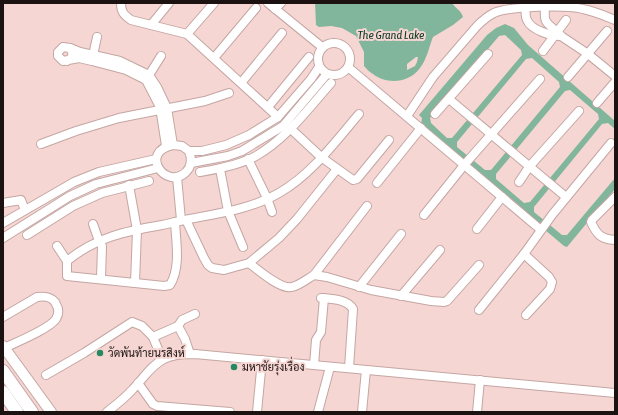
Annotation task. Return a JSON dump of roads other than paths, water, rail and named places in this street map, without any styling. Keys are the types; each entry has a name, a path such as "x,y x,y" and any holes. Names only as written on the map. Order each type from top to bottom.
{"highway":[{"path":"3,372 30,412"},
{"path":"3,392 17,412"},
{"path":"3,405 8,412"}],"main road":[{"path":"4,347 51,412"}],"street":[{"path":"121,3 121,9 124,15 131,20 187,34 278,117"},
{"path":"151,25 169,3"},
{"path":"187,34 214,3"},
{"path":"268,3 278,6 322,47"},
{"path":"522,6 526,20 530,25 538,30 558,34"},
{"path":"407,116 433,77 477,26 495,13 522,6 582,8 615,20"},
{"path":"545,7 546,22 558,34 588,54 615,76"},
{"path":"214,58 256,8"},
{"path":"543,51 558,34 566,20"},
{"path":"568,77 607,31"},
{"path":"241,83 282,33"},
{"path":"92,58 96,37"},
{"path":"189,151 191,163 188,170 184,174 177,177 167,176 158,168 156,159 160,151 170,145 182,146 189,151 202,151 226,145 250,135 278,117 319,67 318,56 322,47 333,43 343,46 349,54 350,60 348,67 342,73 332,76 327,74 319,67"},
{"path":"92,58 79,58 67,62 60,59 58,52 63,46 70,48 92,58 148,78 157,87 164,109 170,145"},
{"path":"67,62 71,60 73,56 73,52 70,48"},
{"path":"435,114 488,54"},
{"path":"148,78 161,56"},
{"path":"268,107 309,57"},
{"path":"348,67 542,229"},
{"path":"191,163 228,156 242,151 283,126 327,74"},
{"path":"424,215 465,164 540,79"},
{"path":"597,103 615,82"},
{"path":"200,172 220,169 256,156 291,129 331,83"},
{"path":"41,144 76,131 119,118 205,101 229,93"},
{"path":"449,99 566,197"},
{"path":"518,182 529,167 579,111"},
{"path":"67,261 74,255 99,241 121,233 249,206 279,193 304,177 359,114"},
{"path":"377,183 421,128"},
{"path":"291,129 321,157 353,180 357,179 390,140"},
{"path":"479,310 524,254 566,197 611,143"},
{"path":"3,223 74,182 93,174 156,159"},
{"path":"248,159 267,198 272,212"},
{"path":"3,238 46,209 96,184 158,168"},
{"path":"220,169 228,211 243,247"},
{"path":"181,221 212,268 224,270 249,263 283,233 337,169"},
{"path":"57,246 67,261 67,276 170,285 176,267 181,221 177,177"},
{"path":"27,235 73,206 102,193 149,181"},
{"path":"130,185 137,230 135,283"},
{"path":"477,229 502,197"},
{"path":"615,197 591,222 600,237 603,239 615,240"},
{"path":"3,203 21,200 25,210"},
{"path":"249,263 282,286 291,287 302,282 314,275 367,206"},
{"path":"93,224 102,246 101,279"},
{"path":"359,287 400,234"},
{"path":"401,296 440,250"},
{"path":"524,254 549,277 552,282 550,289 526,315"},
{"path":"314,275 401,296 444,302 447,301 479,265"},
{"path":"3,317 37,296 51,298 55,302 59,312 57,317 49,326 4,347"},
{"path":"314,365 316,340 321,332 322,298 349,304 353,309 349,368"},
{"path":"153,338 178,326 182,320 195,314"},
{"path":"46,375 119,331 130,322 134,322 142,326 153,338 162,359"},
{"path":"178,326 185,339 190,354"},
{"path":"107,412 121,401 162,359 170,356 190,354 615,393"},
{"path":"257,412 262,360"},
{"path":"318,412 330,367"},
{"path":"362,412 366,370"},
{"path":"477,412 480,380"},
{"path":"138,383 157,406 230,412"}],"water":[{"name":"The Grand Lake","path":"315,3 452,3 463,17 433,37 428,53 420,68 410,77 398,81 379,78 364,66 364,52 356,36 342,28 331,26 319,27 316,25","holes":["418,57 415,66 407,70 407,64"]},
{"path":"505,24 514,28 528,45 615,121 615,129 608,123 602,124 534,207 534,212 562,235 567,235 615,178 615,189 567,247 421,125 422,118 419,115 487,35 496,28","holes":["505,35 521,50 522,55 452,138 447,138 431,123 430,118 499,36","532,58 559,82 560,87 491,170 485,170 457,147 457,142 526,59","570,90 598,114 599,119 530,202 524,203 496,179 496,174 565,91"]}],"place":[{"name":"วัดพันท้ายนรสิงห์","path":"100,353"},
{"name":"มหาชัยรุ่งเรื่อง","path":"234,367"}]}
